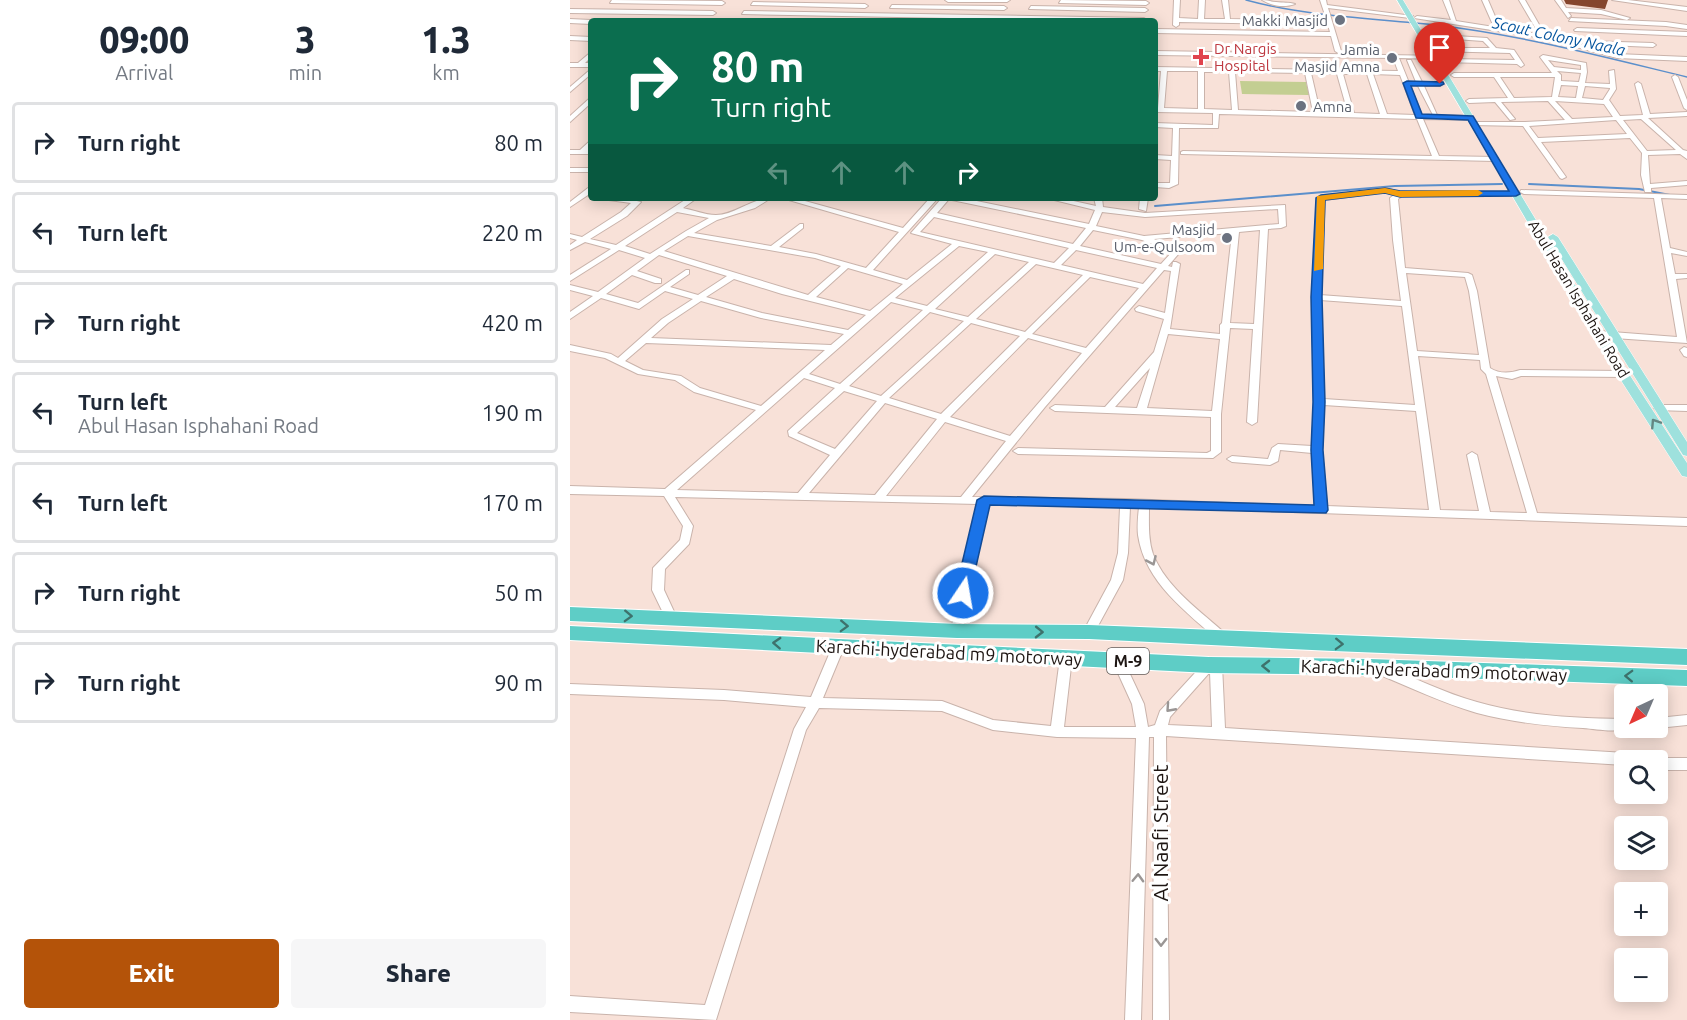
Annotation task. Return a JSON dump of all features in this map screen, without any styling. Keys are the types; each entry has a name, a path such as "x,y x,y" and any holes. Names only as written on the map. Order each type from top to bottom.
{"highway":[{"name":"M-9","path":"570,614 957,631 1089,632 1687,657"},
{"name":"Karachi-hyderabad m9 motorway","path":"570,633 1213,665 1370,667 1687,678"}],"main road":[{"name":"Abul Hasan Isphahani Road","path":"1400,0 1425,34 1520,193 1687,452"},
{"name":"Abul Hasan Isphahani Road","path":"1406,0 1413,17"},
{"name":"Abul Hasan Isphahani Road","path":"1438,55 1454,75 1469,101 1476,122 1495,159 1520,193 1599,334 1687,472"}],"street":[{"path":"859,15 869,0"},
{"path":"887,15 896,0"},
{"path":"948,0 1007,0 1000,17"},
{"path":"1175,31 1177,0"},
{"path":"1202,0 1202,21"},
{"path":"1225,0 1228,21"},
{"path":"1265,0 1274,4 1292,4"},
{"path":"1446,0 1454,22"},
{"path":"1485,0 1497,28"},
{"path":"1522,0 1543,36"},
{"path":"1558,0 1586,45"},
{"path":"1615,0 1665,4 1687,9"},
{"path":"602,11 613,1 724,2"},
{"path":"974,18 1028,18 1034,1 1146,1 1144,18"},
{"path":"1628,20 1632,1"},
{"path":"708,18 724,2"},
{"path":"740,18 754,2 865,6"},
{"path":"1665,4 1666,24"},
{"path":"570,11 576,5"},
{"path":"892,7 1004,8"},
{"path":"1031,9 1145,10"},
{"path":"1565,10 1594,11 1628,20"},
{"path":"570,11 713,13"},
{"path":"1272,33 1274,11"},
{"path":"1176,20 1273,22 1326,12 1413,17 1543,36 1586,45 1617,56 1687,59"},
{"path":"1326,12 1338,51"},
{"path":"744,13 887,15 932,18"},
{"path":"1571,20 1628,20 1687,27"},
{"path":"570,21 588,22"},
{"path":"1577,30 1687,34"},
{"path":"1158,31 1332,34"},
{"path":"1229,32 1230,41"},
{"path":"1645,33 1662,58"},
{"path":"1425,34 1485,39 1494,50"},
{"path":"1679,34 1687,44"},
{"path":"570,40 588,41"},
{"path":"1586,45 1653,45"},
{"path":"1158,51 1338,51 1438,55 1480,62 1519,62"},
{"path":"1158,51 1395,56 1512,51 1528,75"},
{"path":"1473,51 1488,75"},
{"path":"1263,54 1267,71"},
{"path":"1395,56 1436,158"},
{"path":"580,65 588,57"},
{"path":"1570,121 1554,97 1558,83 1556,72 1543,57 1584,64 1578,100"},
{"path":"1408,61 1435,114"},
{"path":"570,64 588,65"},
{"path":"1158,69 1403,73"},
{"path":"1164,69 1158,111 1419,116 1526,124 1686,116"},
{"path":"1201,70 1201,112"},
{"path":"1232,70 1235,112"},
{"path":"1606,102 1613,86 1612,71"},
{"path":"1308,72 1317,114"},
{"path":"1339,72 1351,114"},
{"path":"1454,75 1584,72"},
{"path":"1370,73 1384,115"},
{"path":"570,90 588,74"},
{"path":"1496,75 1512,100"},
{"path":"1675,77 1687,108"},
{"path":"1407,83 1440,84"},
{"path":"1558,83 1613,86"},
{"path":"1638,84 1645,117 1685,153"},
{"path":"1508,93 1606,102"},
{"path":"1469,101 1554,97"},
{"path":"1496,100 1512,119"},
{"path":"570,120 588,102"},
{"path":"1599,334 1612,333 1685,346 1667,250 1651,190 1645,153 1606,102"},
{"path":"1158,125 1216,127 1216,112"},
{"path":"1526,124 1562,177"},
{"path":"1158,186 1174,184 1176,126"},
{"path":"1536,140 1631,136"},
{"path":"582,152 588,145"},
{"path":"570,152 588,152"},
{"path":"1183,153 1495,159"},
{"path":"1645,153 1685,153"},
{"path":"1158,157 1175,158"},
{"path":"570,170 587,170"},
{"path":"1322,510 1317,450 1319,402 1316,297 1321,198 1385,190 1400,194 1651,190 1687,183"},
{"path":"1651,190 1687,197"},
{"path":"1400,194 1394,198 1402,270 1436,513"},
{"path":"570,205 587,196"},
{"path":"570,248 624,214 637,202 630,201"},
{"path":"570,279 688,201"},
{"path":"570,316 654,254 719,218 751,208 762,201"},
{"path":"797,201 904,231"},
{"path":"868,271 930,201"},
{"path":"943,201 915,232 1145,287"},
{"path":"966,201 1144,238 1177,251"},
{"path":"1080,201 1100,203 1145,215 1282,207 1282,225 1144,238"},
{"path":"1143,209 1144,201"},
{"path":"1056,266 1092,227 1100,203"},
{"path":"676,209 719,218"},
{"path":"932,214 1175,270"},
{"path":"773,248 800,226"},
{"path":"1252,422 1264,227"},
{"path":"1018,451 1209,456 1216,452 1216,414 1236,229"},
{"path":"688,234 816,256 908,283"},
{"path":"570,236 654,254 872,314"},
{"path":"667,494 889,299 958,243"},
{"path":"1667,250 1687,254"},
{"path":"837,454 792,434 994,251"},
{"path":"964,500 1011,439 1086,351 1177,251"},
{"path":"1141,412 1165,331 1177,251"},
{"path":"801,496 883,399 1035,261"},
{"path":"810,298 846,265"},
{"path":"1402,270 1468,275 1473,291 1484,358 1533,517"},
{"path":"631,272 752,313 850,333"},
{"path":"570,287 637,306 661,284 686,272"},
{"path":"878,499 944,417 1088,274"},
{"path":"620,361 665,321 734,275"},
{"path":"1671,277 1687,276"},
{"path":"1316,297 1407,304"},
{"path":"889,299 1086,351"},
{"path":"1139,309 1168,317"},
{"path":"1224,325 1257,327"},
{"path":"1165,331 1223,337"},
{"path":"643,339 833,348"},
{"path":"570,348 620,361 636,371 678,378 697,390 762,409"},
{"path":"1107,410 1160,351"},
{"path":"1413,353 1484,358"},
{"path":"1490,374 1503,376 1520,373 1623,374"},
{"path":"803,375 1011,439"},
{"path":"1319,402 1421,408"},
{"path":"1055,408 1216,414"},
{"path":"1659,408 1687,408"},
{"path":"1232,459 1270,462 1274,459 1275,450 1278,447 1317,450"},
{"path":"1472,454 1485,515"},
{"path":"570,490 1125,503 1687,522"},
{"path":"667,494 688,526 685,541 659,568 658,590 671,618"},
{"path":"957,631 965,574 974,547 984,500"},
{"path":"1089,632 1117,580 1123,553 1125,503"},
{"path":"1144,504 1144,538 1151,560 1162,580 1224,639"},
{"path":"570,1004 710,1017 800,729 815,703 839,645"},
{"path":"1057,732 1066,658"},
{"name":"Al Naafi Street","path":"1118,660 1138,704 1143,733 1132,1020"},
{"path":"1213,665 1219,733"},
{"name":"Al Naafi Street","path":"1161,1020 1160,730 1164,715 1213,665"},
{"path":"1370,667 1430,691 1490,711 1514,716 1614,723"},
{"path":"570,689 724,695 815,703 942,706 993,725 1057,732 1143,733 1160,730 1614,758"},
{"path":"1668,722 1687,720"},
{"path":"1668,764 1687,764"}],"green space":[{"path":"1240,81 1306,82 1309,95 1242,94"}],"waterway":[{"name":"Scout Colony Naala","path":"1246,0 1316,14 1468,29 1562,47 1687,77"},
{"path":"1155,206 1395,186 1502,184"},
{"path":"1529,184 1639,189 1670,195"}],"slow traffic":[{"path":"1318,269 1321,198 1385,190 1400,194 1478,193"}],"place":[{"name":"Makki Masjid","path":"1340,20"},
{"name":"Dr Nargis Hospital","path":"1201,57"},
{"name":"Jamia Masjid Amna","path":"1392,58"},
{"name":"Amna","path":"1301,106"},
{"name":"Masjid Um-e-Qulsoom","path":"1227,238"}],"route":[{"path":"963,593 965,574 974,547 984,500 1322,510 1317,450 1319,402 1316,297 1321,198 1385,190 1400,194 1516,194 1470,118 1419,116 1407,83 1440,84"}]}
